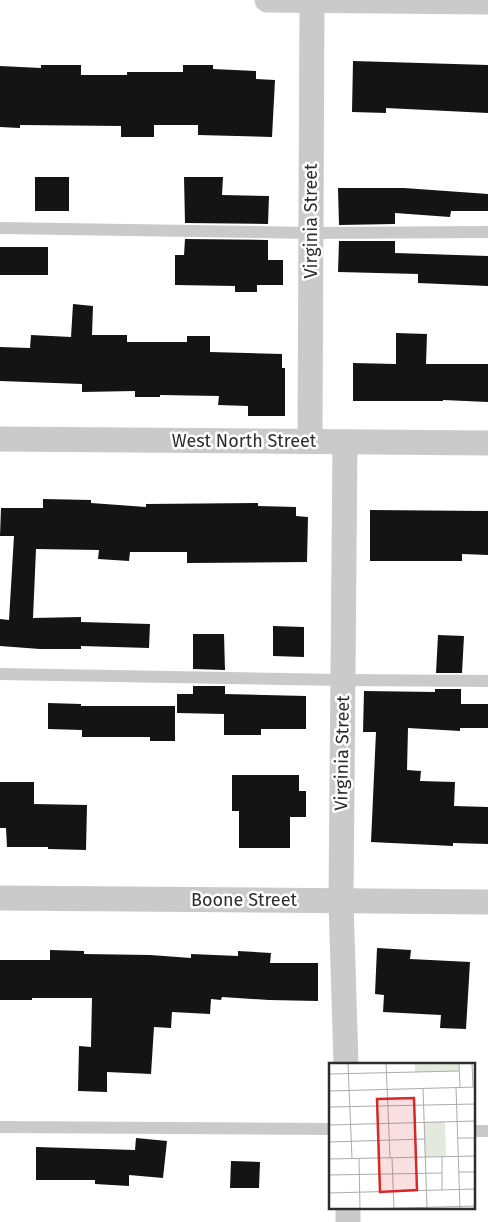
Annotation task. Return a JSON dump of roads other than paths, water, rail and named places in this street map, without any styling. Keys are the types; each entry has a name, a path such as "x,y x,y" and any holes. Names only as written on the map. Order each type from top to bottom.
{"street":[{"path":"267,0 488,2"},
{"name":"Virginia Street","path":"310,441 312,0"},
{"name":"West North Street","path":"0,439 488,443"},
{"name":"Virginia Street","path":"345,442 341,901 346,1063"},
{"name":"Boone Street","path":"0,898 488,902"}],"lane":[{"path":"0,228 310,233 488,232"},
{"path":"0,674 488,681"},
{"path":"0,1127 329,1129"}]}
